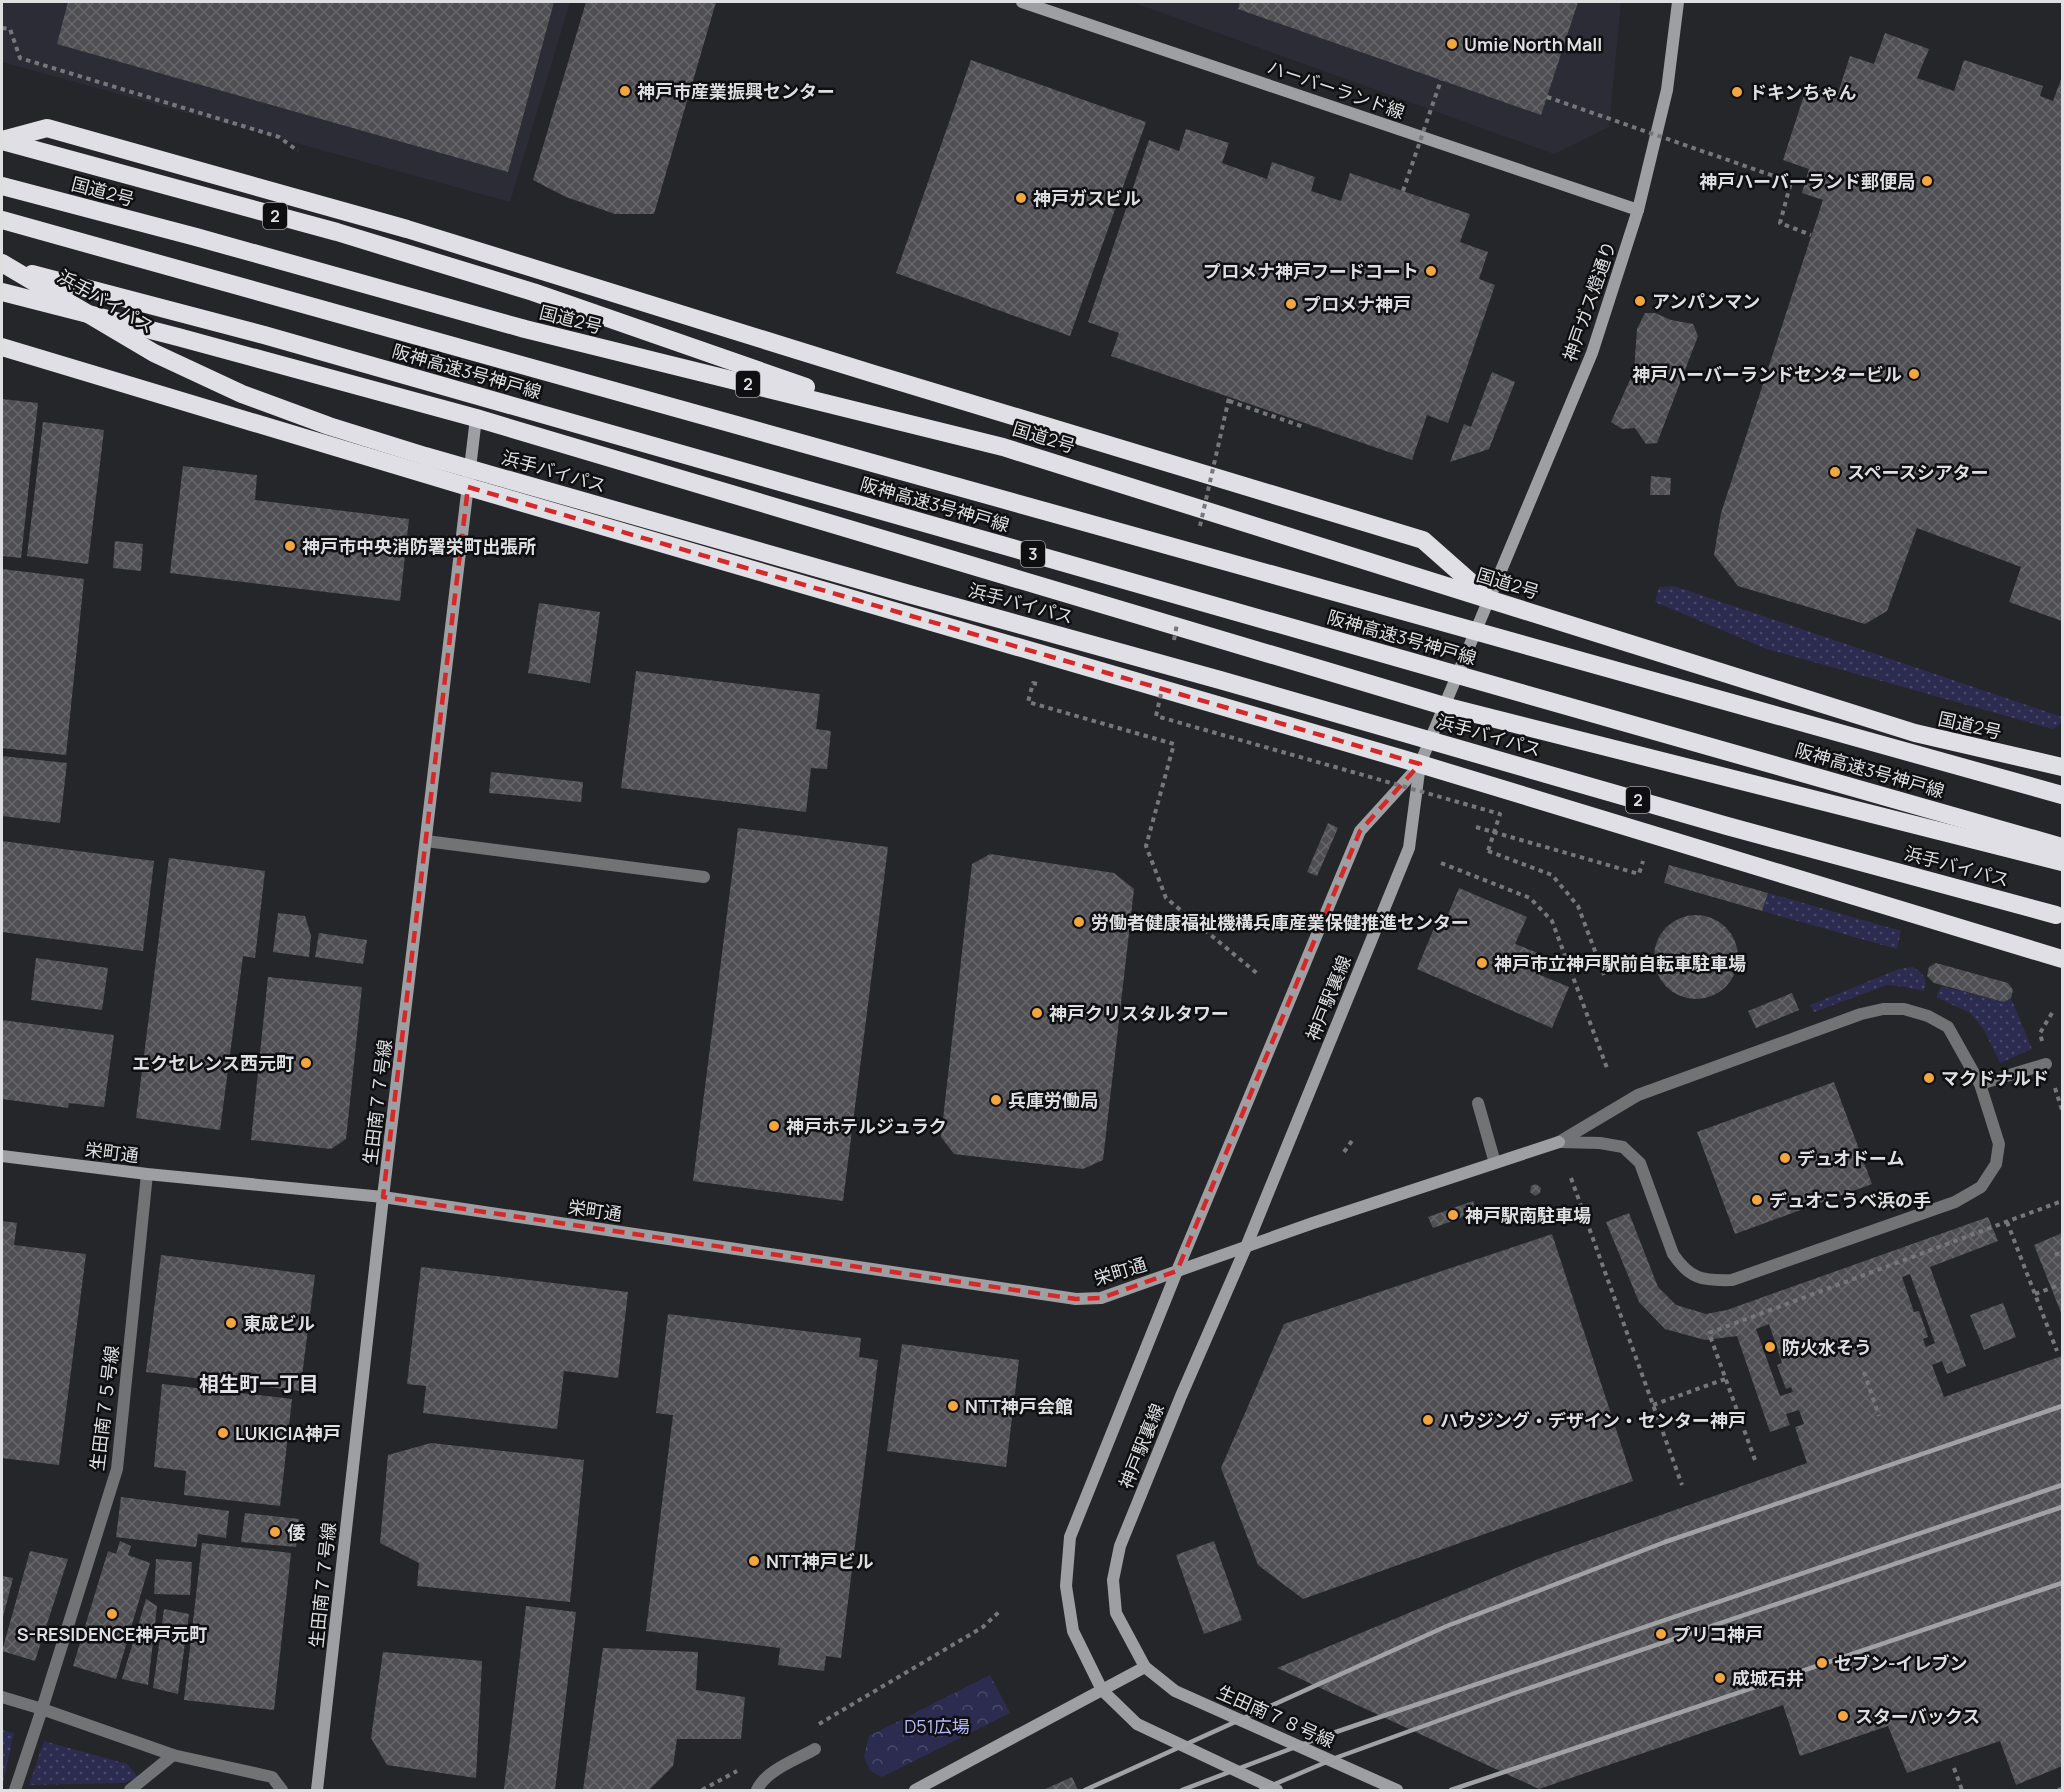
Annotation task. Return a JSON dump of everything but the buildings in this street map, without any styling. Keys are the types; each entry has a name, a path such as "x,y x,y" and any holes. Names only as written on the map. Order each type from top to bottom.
{"highway":[{"path":"2,141 47,128 407,229 874,375 1423,540 1489,599"},
{"name":"2","path":"2,141 337,232 533,292 906,423"},
{"name":"国道2号","path":"2,186 525,329 1003,447 1915,734 2062,767"},
{"name":"阪神高速3号神戸線","path":"2,220 2062,795"},
{"name":"阪神高速3号神戸線","path":"2,265 276,338 2062,847"},
{"name":"浜手バイパス","path":"2,265 154,353 242,394 329,426 425,456 921,598 1220,680 1727,826 2059,916"},
{"path":"2,292 476,418 1444,706 2062,862"},
{"path":"2,347 468,487 1420,764 2062,959"}],"street":[{"name":"ハーバーランド線","path":"1022,2 1638,210"},
{"name":"神戸ガス燈通り","path":"1420,764 1592,352 1638,210 1667,90 1678,2"},
{"name":"生田南７７号線","path":"318,1791 383,1197 476,418"},
{"name":"神戸駅裏線","path":"1145,1667 1116,1613 1113,1580 1120,1546 1181,1396 1246,1247 1409,848 1420,764"},
{"name":"神戸駅裏線","path":"1102,1690 1073,1631 1066,1586 1070,1537 1177,1271 1360,831 1420,764"},
{"path":"426,841 704,877"},
{"path":"1883,1009 1904,1009 1928,1016 1948,1027 1980,1084 1999,1144 1996,1164 1981,1187 1955,1202 1732,1280 1711,1281 1696,1277 1682,1267 1673,1254 1640,1163 1623,1147 1600,1143 1558,1142 1638,1095 1861,1014 1883,1009"},
{"path":"1980,1084 2046,1064"},
{"path":"1478,1103 1495,1163"},
{"name":"栄町通","path":"2,1156 147,1174 383,1197 1076,1299 1101,1298 1558,1142"},
{"name":"生田南７５号線","path":"15,1791 117,1469 147,1174"},
{"path":"915,1791 1145,1667"},
{"name":"生田南７８号線","path":"1145,1667 1175,1691 1397,1791"},
{"path":"1102,1690 1137,1724 1277,1791"},
{"path":"2,1697 173,1755 272,1777 282,1791"},
{"path":"757,1791 760,1784 776,1771 815,1749"},
{"path":"130,1791 173,1755"}],"path":[{"path":"2,28 10,29 20,58 279,137 298,151"},
{"path":"1403,191 1441,80"},
{"path":"1547,97 1791,182 1780,223 1811,235"},
{"path":"1229,401 1304,428"},
{"path":"1044,686 1033,683 1028,702 1174,744 1146,846 1166,898 1259,975"},
{"path":"1145,713 1156,716"},
{"path":"1500,814 1511,817"},
{"path":"1476,827 1639,874 1645,856"},
{"path":"1488,851 1552,875 1578,906 1604,975"},
{"path":"1441,863 1530,898 1552,921 1607,1068"},
{"path":"1344,1152 1354,1138"},
{"path":"1571,1178 1682,1485"},
{"path":"1755,1460 1709,1333 2062,1201"},
{"path":"2007,1222 2057,1351"},
{"path":"2055,1255 2062,1252"},
{"path":"2035,1294 2062,1284"},
{"path":"1864,1372 1879,1416"},
{"path":"1653,1405 1725,1379"},
{"path":"812,1728 983,1627 1000,1610"},
{"path":"702,1791 743,1767"},
{"path":"1954,1768 1962,1791"},
{"path":"2058,1791 2062,1789"}],"highlighted area":[{"path":"468,487 1420,764 1360,831 1177,1271 1101,1298 1076,1299 383,1197"}],"shaded area":[{"path":"2,2 570,2 510,202 2,62"},
{"path":"1132,2 1621,2 1609,127 1554,154"}],"green space":[{"path":"1674,586 2062,717 2062,723 2053,729 1767,649 1655,602 1659,587"},
{"path":"1768,893 1901,931 1897,949 1762,911"},
{"path":"1913,967 1924,977 1926,983 1924,991 1887,985 1814,1012 1810,1005 1899,969"},
{"path":"1941,986 2004,1002 2011,998 2032,1049 2000,1063 1984,1030 1970,1013 1936,997"},
{"name":"D51広場","path":"990,1675 1010,1713 882,1777 870,1771 864,1757 869,1736"},
{"path":"2,1730 14,1733 2,1787"},
{"path":"44,1741 127,1764 138,1777 124,1783 29,1785"}],"railway":[{"path":"1085,1790 1447,1626 1665,1542 2062,1406"},
{"path":"1182,1790 1330,1734 2062,1485"},
{"path":"1261,1790 1338,1757 1512,1694 2062,1507"},
{"path":"1451,1790 2062,1583"}],"place":[{"name":"Umie North Mall","path":"1452,44"},
{"name":"神戸市産業振興センター","path":"625,91"},
{"name":"ドキンちゃん","path":"1737,92"},
{"name":"神戸ハーバーランド郵便局","path":"1927,181"},
{"name":"神戸ガスビル","path":"1021,198"},
{"name":"プロメナ神戸フードコート","path":"1431,271"},
{"name":"アンパンマン","path":"1640,301"},
{"name":"プロメナ神戸","path":"1291,304"},
{"name":"神戸ハーバーランドセンタービル","path":"1914,374"},
{"name":"スペースシアター","path":"1835,472"},
{"name":"神戸市中央消防署栄町出張所","path":"290,546"},
{"name":"労働者健康福祉機構兵庫産業保健推進センター","path":"1079,922"},
{"name":"神戸市立神戸駅前自転車駐車場","path":"1482,963"},
{"name":"神戸クリスタルタワー","path":"1037,1013"},
{"name":"エクセレンス西元町","path":"306,1063"},
{"name":"マクドナルド","path":"1929,1078"},
{"name":"兵庫労働局","path":"996,1100"},
{"name":"神戸ホテルジュラク","path":"774,1126"},
{"name":"デュオドーム","path":"1785,1158"},
{"name":"デュオこうべ浜の手","path":"1757,1200"},
{"name":"神戸駅南駐車場","path":"1453,1215"},
{"name":"東成ビル","path":"231,1323"},
{"name":"防火水そう","path":"1770,1347"},
{"name":"NTT神戸会館","path":"953,1406"},
{"name":"ハウジング・デザイン・センター神戸","path":"1428,1420"},
{"name":"LUKICIA神戸","path":"223,1433"},
{"name":"倭","path":"275,1532"},
{"name":"NTT神戸ビル","path":"754,1561"},
{"name":"S-RESIDENCE神戸元町","path":"112,1614"},
{"name":"プリコ神戸","path":"1661,1634"},
{"name":"セブン-イレブン","path":"1822,1663"},
{"name":"成城石井","path":"1720,1678"},
{"name":"スターバックス","path":"1843,1716"}],"district":[{"name":"相生町一丁目","path":"259,1383"}]}
